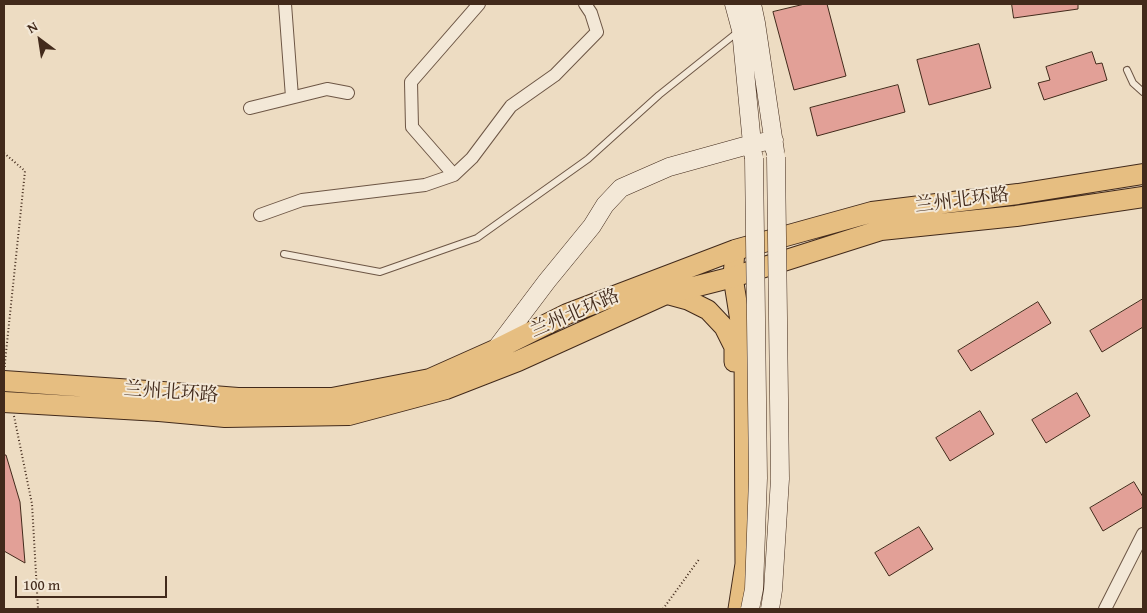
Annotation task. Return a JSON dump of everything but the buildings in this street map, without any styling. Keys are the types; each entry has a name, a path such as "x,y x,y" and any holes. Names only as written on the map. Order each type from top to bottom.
{"highway":[{"name":"兰州北环路","path":"4,402 160,402 238,398 332,398 430,378 495,350 567,314 735,250 872,212 1018,194 1143,174"},
{"name":"兰州北环路","path":"4,381 160,402 225,417 349,415 446,388 509,365 666,294 733,278 881,230 1016,216 1143,197"}],"main road":[{"path":"734,4 749,26 775,148 780,479 773,590 770,609"},
{"path":"750,609 754,589 758,478 753,151 749,26 752,4"},
{"path":"495,350 592,226 604,205 622,188 669,167 775,148"},
{"path":"735,250 733,278 744,346 745,564 738,609"},
{"path":"666,294 688,300 708,310 724,327 734,347 734,564 727,609"}],"street":[{"path":"286,4 292,97"},
{"path":"454,175 412,127 411,82 479,4"},
{"path":"260,215 302,200 425,185 454,175 472,158 511,106 555,75 598,32 591,13 584,4"},
{"path":"250,108 326,89 348,93"},
{"path":"1104,609 1143,534"}],"lane":[{"path":"284,254 380,272 477,238 588,159 659,95 749,26"},
{"path":"1127,70 1132,83 1143,92"}],"path":[{"path":"663,609 700,558"}]}
